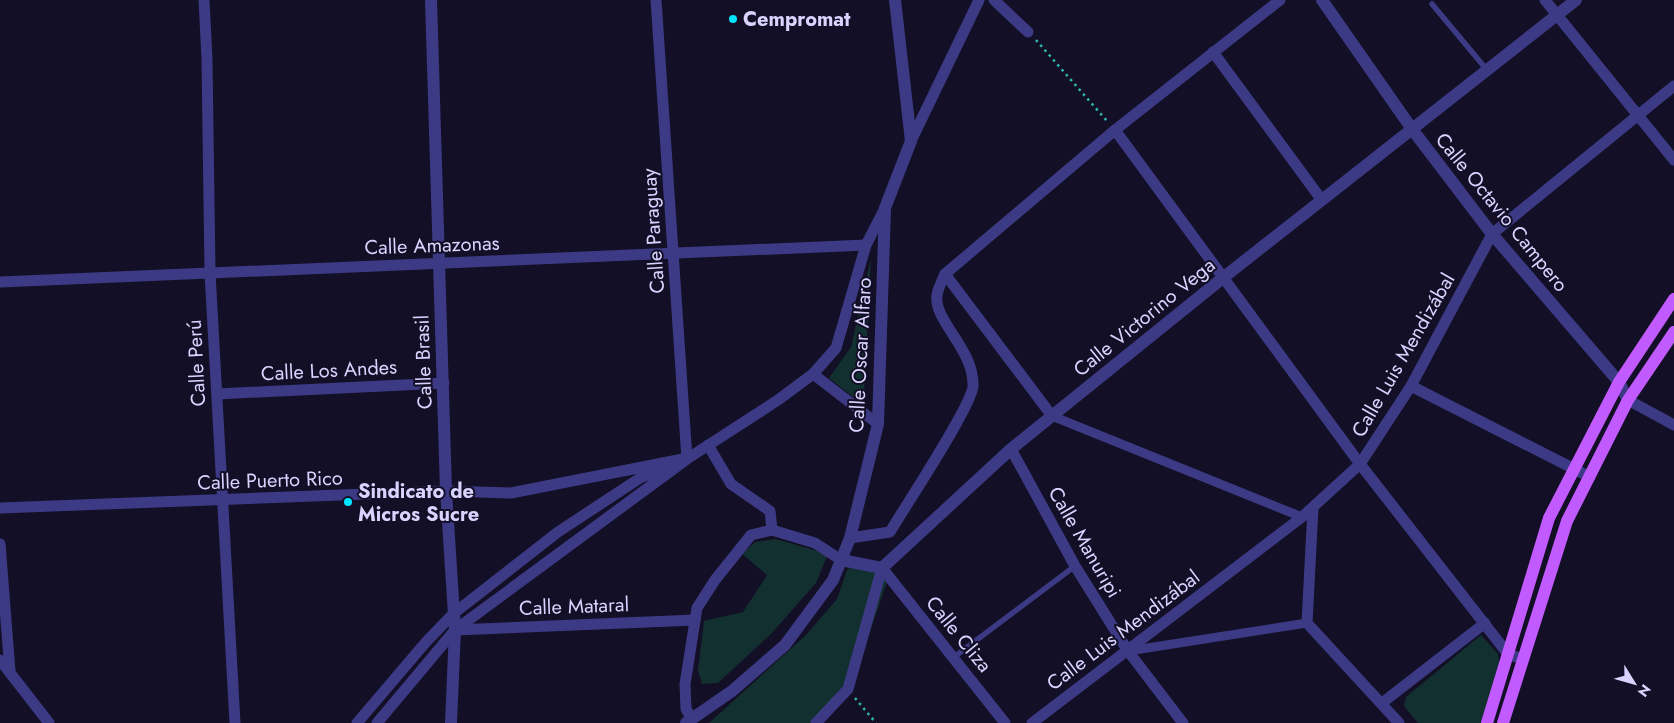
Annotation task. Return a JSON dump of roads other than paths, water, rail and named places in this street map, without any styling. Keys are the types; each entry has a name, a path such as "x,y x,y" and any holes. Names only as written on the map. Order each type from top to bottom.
{"main road":[{"path":"1487,723 1549,518 1619,382 1674,299"},
{"path":"1503,723 1562,533 1628,400 1674,332"}],"street":[{"name":"Calle Perú","path":"204,0 210,273 235,723"},
{"name":"Calle Brasil","path":"431,0 446,491 454,630 451,723"},
{"name":"Calle Paraguay","path":"656,0 687,459"},
{"path":"896,0 911,141"},
{"name":"Calle Oscar Alfaro","path":"689,721 732,690 785,645 833,580 850,538 878,424 885,208 911,141 979,0"},
{"path":"994,0 1028,32"},
{"path":"850,538 890,532 958,419 973,388 972,368 963,348 941,316 937,297 945,274 1115,130 1280,0"},
{"name":"Calle Octavio Campero","path":"1322,0 1412,128 1492,234 1619,382 1628,400"},
{"path":"1545,0 1674,160"},
{"name":"Calle Victorino Vega","path":"882,568 1011,450 1052,416 1321,199 1576,0"},
{"path":"1213,52 1321,199"},
{"name":"Calle Luis Mendizábal","path":"1032,723 1302,517 1360,464 1411,386 1492,234 1674,86"},
{"path":"1115,130 1360,464 1508,654 1522,659"},
{"path":"377,723 454,630 687,459 778,400 813,374 836,348 866,245 885,208"},
{"name":"Calle Amazonas","path":"0,282 674,255 866,245"},
{"path":"945,274 1052,416 1302,517"},
{"path":"813,374 878,424"},
{"name":"Calle Los Andes","path":"216,394 444,383"},
{"path":"1411,386 1590,477"},
{"path":"1628,400 1674,425"},
{"path":"708,445 731,484 770,510 772,530"},
{"name":"Calle Manuripi","path":"1011,450 1075,566 1128,651 1183,723"},
{"path":"357,723 426,642 453,614 558,532 640,478 687,459"},
{"name":"Calle Puerto Rico","path":"0,508 446,491 511,493 687,459"},
{"path":"1313,508 1307,622 1382,702 1399,723"},
{"path":"689,721 686,709 685,684 697,608 715,580 751,535 772,530 815,543 841,560 882,568 848,689 816,723"},
{"path":"0,544 10,671"},
{"name":"Calle Cliza","path":"882,568 1005,723"},
{"name":"Calle Mataral","path":"454,630 695,620"},
{"path":"1128,651 1307,622"},
{"path":"1382,702 1485,623"},
{"path":"0,660 49,723"}],"lane":[{"path":"1432,4 1487,70"},
{"path":"954,658 1075,566"}],"place":[{"name":"Cempromat","path":"733,19"},
{"name":"Sindicato de Micros Sucre","path":"348,502"}]}
